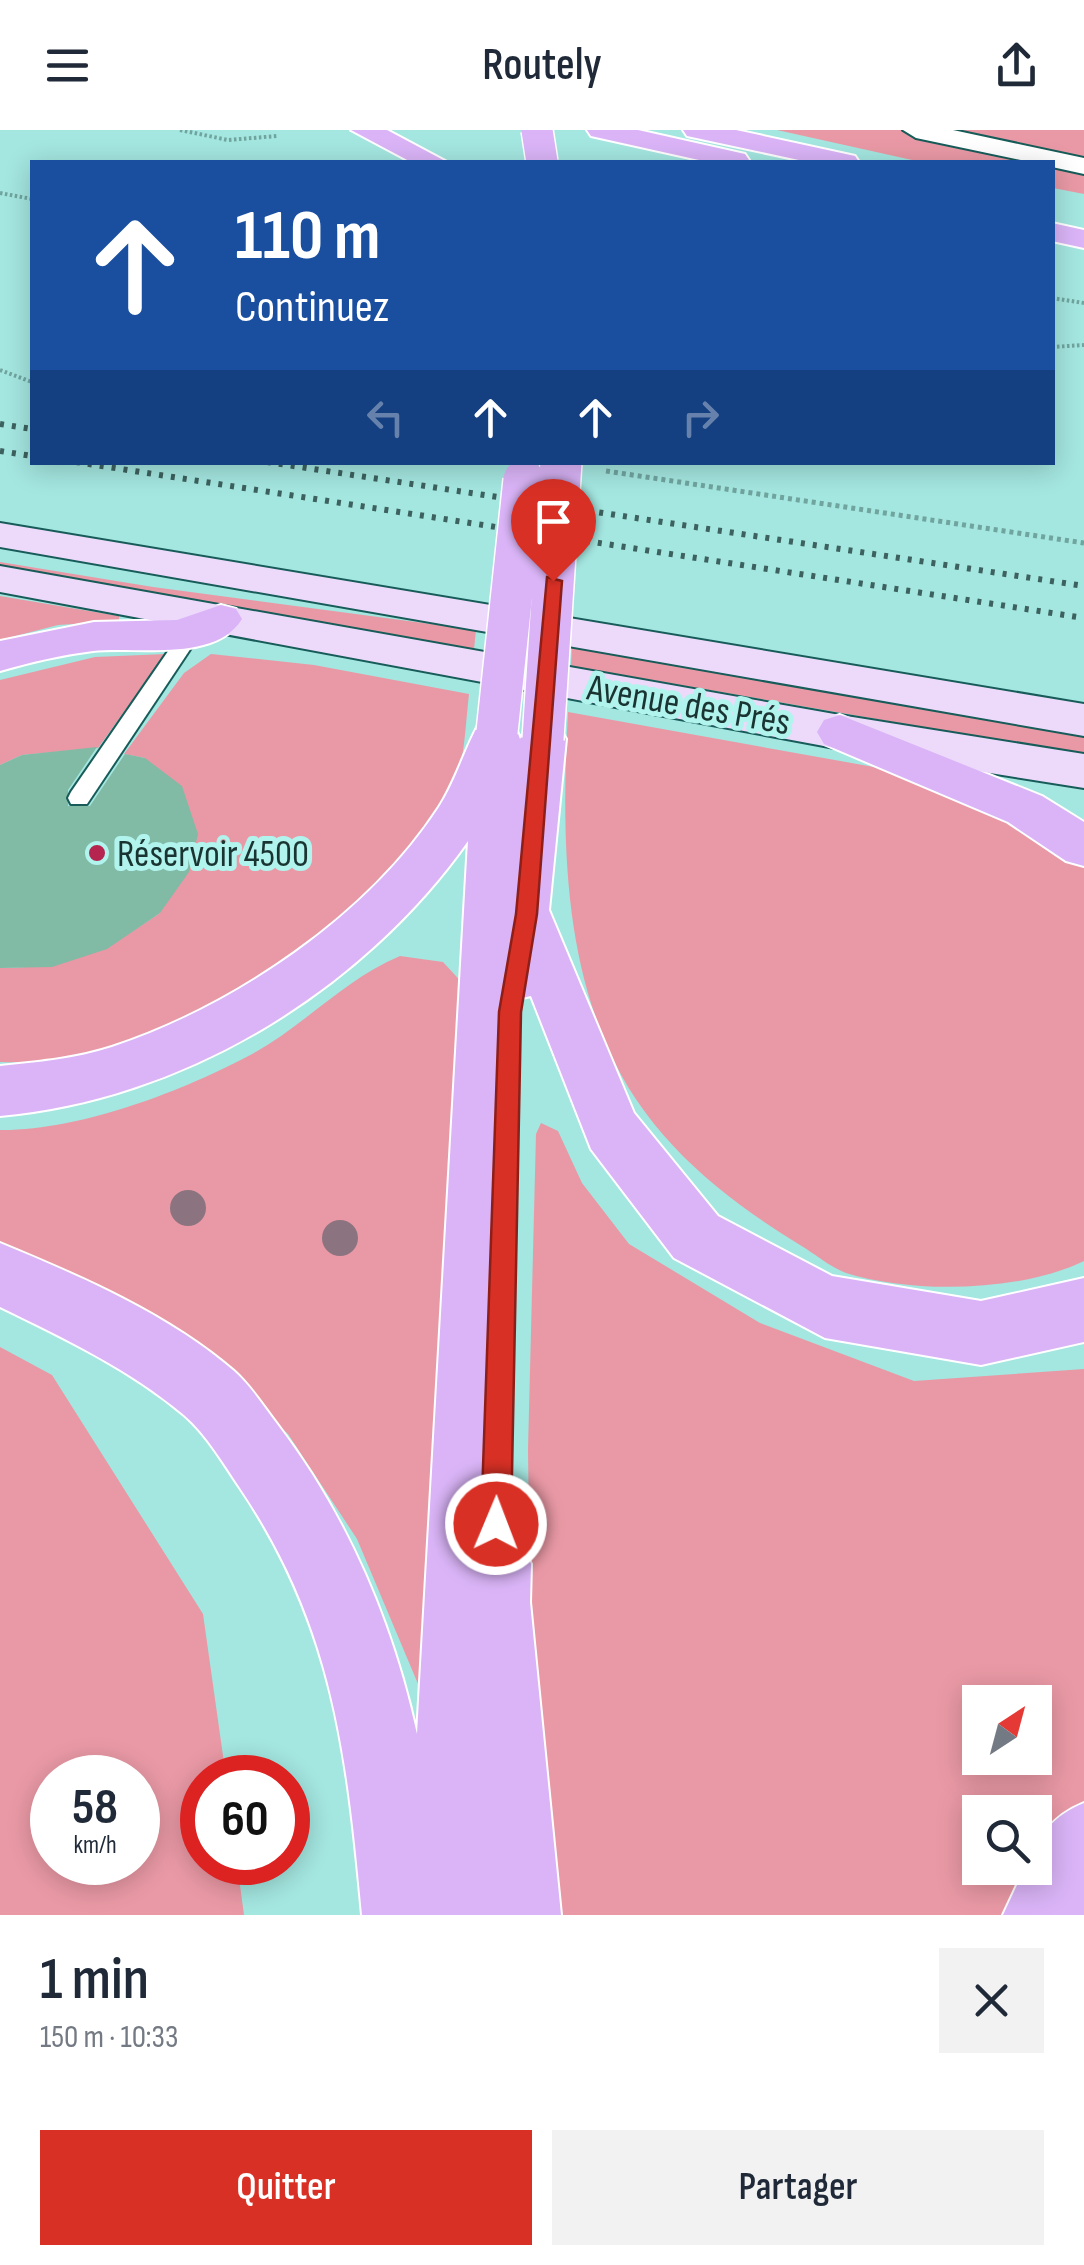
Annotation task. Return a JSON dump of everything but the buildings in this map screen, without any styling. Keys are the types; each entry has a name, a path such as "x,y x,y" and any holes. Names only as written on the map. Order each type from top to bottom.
{"main road":[{"path":"365,130 429,160"},
{"path":"537,130 542,160"},
{"path":"559,130 563,160"},
{"path":"601,130 738,160"},
{"path":"696,130 836,160"},
{"path":"1055,209 1084,215"},
{"path":"1055,233 1084,239"},
{"path":"448,1915 520,736 526,465"},
{"path":"520,1915 494,1602 510,1012 526,914 520,736 575,466"},
{"name":"Avenue des Prés","path":"0,535 1084,720"},
{"name":"Avenue des Prés","path":"0,579 205,628 1084,771"},
{"path":"0,656 33,646 109,635 205,628"},
{"path":"840,732 1025,809 1084,847"},
{"path":"0,1091 62,1085 164,1052 272,994 411,879 520,736"},
{"path":"526,914 612,1130 696,1237 825,1306 980,1334 1084,1310"},
{"path":"0,1274 131,1337 213,1396 296,1504 356,1632 390,1779 404,1915"},
{"path":"1044,1915 1084,1843"}],"street":[{"path":"916,130 1084,166"}],"lane":[{"path":"79,798 205,628"}],"path":[{"path":"180,130 208,140 238,143 277,136"},
{"path":"0,193 30,199"},
{"path":"1055,299 1084,304"},
{"path":"1055,347 1084,345"},
{"path":"0,370 30,381"},
{"path":"575,466 1084,543"}],"shaded area":[{"path":"777,130 1084,130 1084,194 1055,188 1055,160 912,160"},
{"path":"0,562 153,587 476,630 474,649 0,567"},
{"path":"0,596 119,616 119,621 58,625 0,640"},
{"path":"572,643 1084,733 1084,755 571,666"},
{"path":"166,654 98,748 22,755 0,765 0,680 95,657"},
{"path":"211,654 314,665 469,694 462,758 448,804 404,863 358,908 304,950 245,988 182,1020 119,1044 57,1059 0,1062 0,968 48,965 85,956 160,913 145,758 124,754 184,673"},
{"path":"568,712 896,771 1029,825 1084,864 1084,1261 1029,1279 966,1286 902,1284 846,1273 742,1206 664,1136 624,1080 608,1048 582,968 566,840"},
{"path":"400,956 443,962 466,987 437,1729 357,1539 288,1434 185,1340 0,1248 0,1130 31,1129 97,1116 196,1081 254,1053 361,977"},
{"path":"541,1123 558,1131 582,1183 629,1244 760,1323 914,1381 1084,1369 1084,1810 1052,1866 1052,1795 962,1795 962,1885 1041,1885 1024,1915 547,1915 533,1817 528,1450 536,1134"},
{"path":"0,1347 52,1375 203,1614 223,1755 180,1755 180,1885 240,1885 244,1915 0,1915"}],"railway":[{"path":"0,424 30,429"},
{"path":"0,451 30,456"},
{"path":"95,465 1084,618"},
{"path":"287,465 1084,586"}],"place":[{"name":"Réservoir 4500","path":"97,853"}],"route":[{"path":"496,1524 510,1012 526,914 544,740 553,581"}]}
